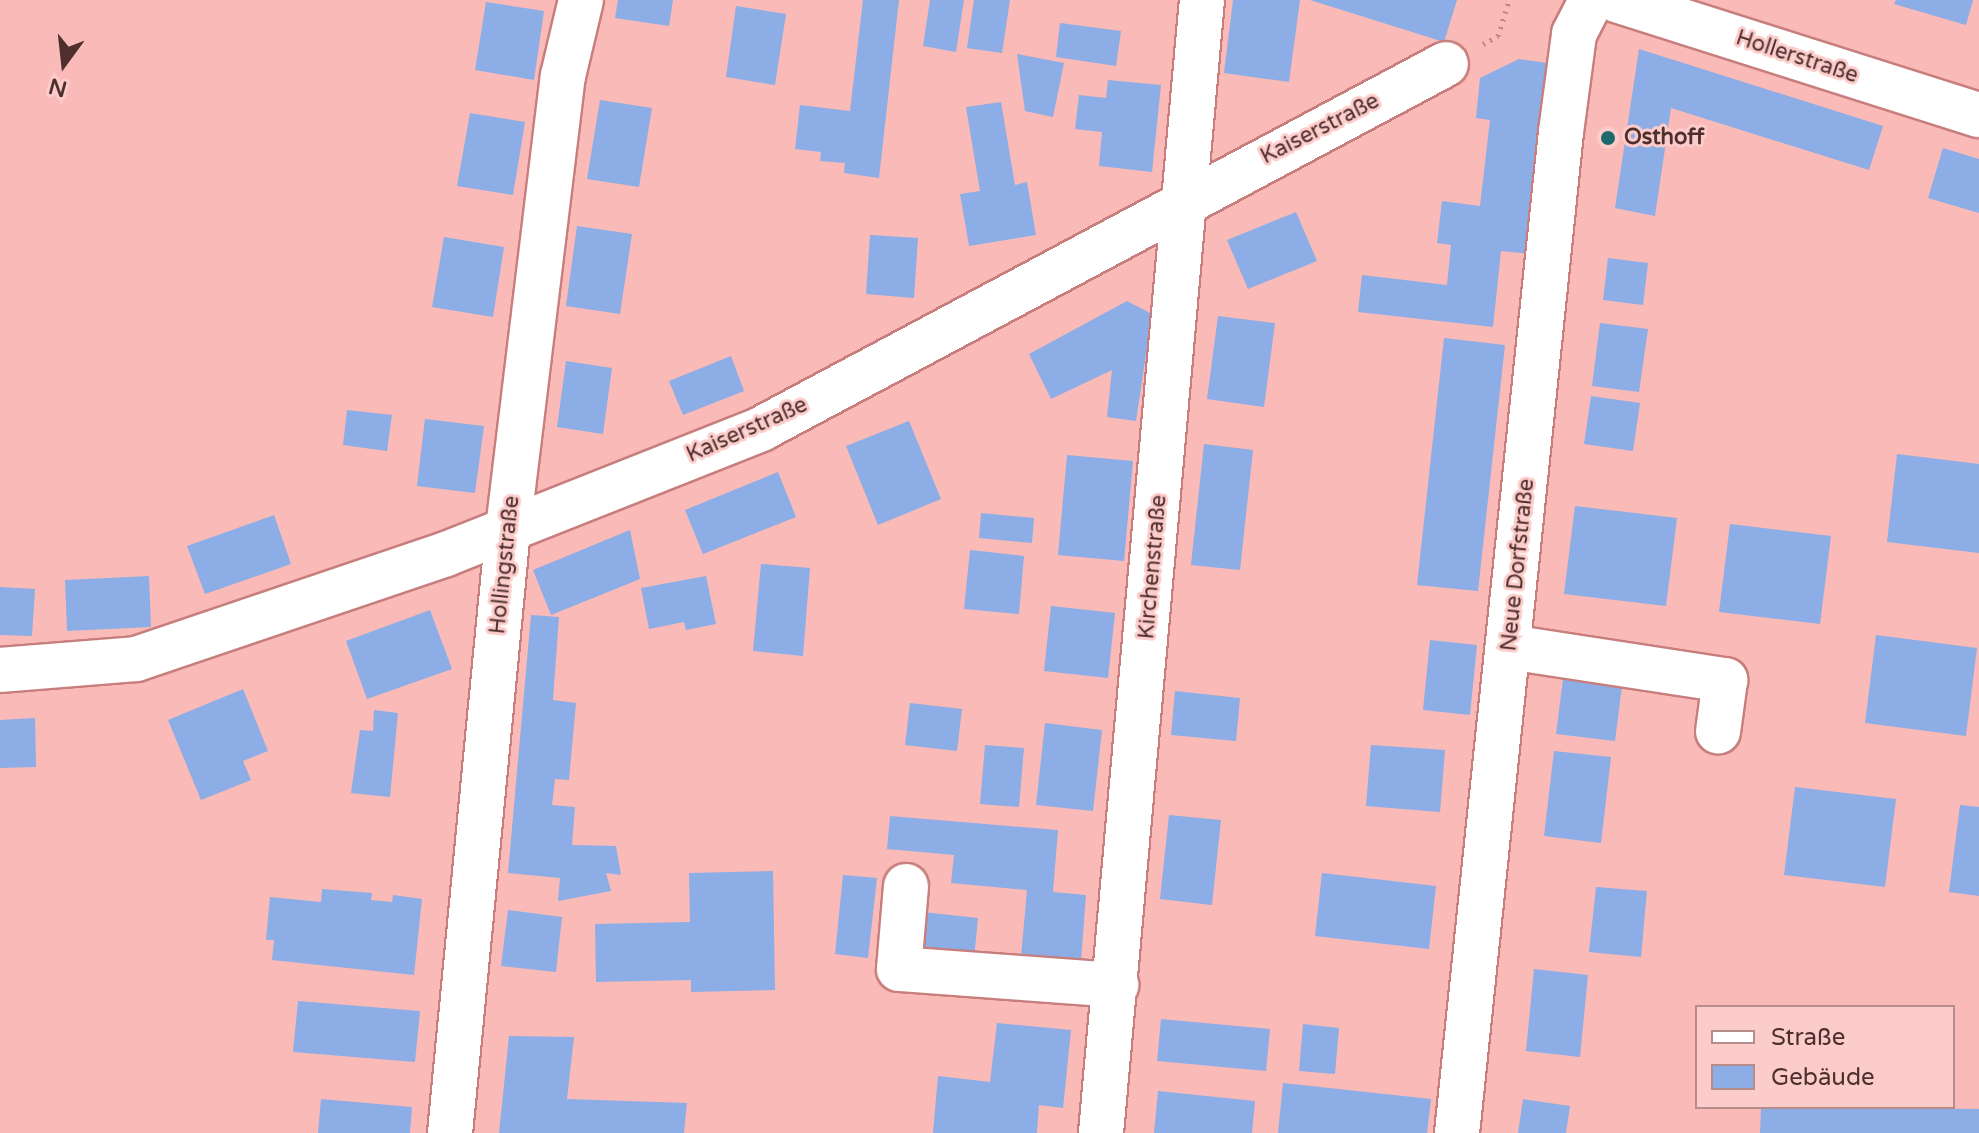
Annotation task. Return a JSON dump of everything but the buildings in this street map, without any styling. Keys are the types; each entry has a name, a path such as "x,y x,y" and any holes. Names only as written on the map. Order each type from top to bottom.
{"street":[{"name":"Hollingstraße","path":"450,1133 508,529 563,76 581,0"},
{"name":"Kirchenstraße","path":"1101,1133 1202,0"},
{"name":"Neue Dorfstraße","path":"1457,1133 1561,132 1574,34 1591,0"},
{"name":"Hollerstraße","path":"1616,0 1979,115"},
{"name":"Kaiserstraße","path":"0,670 136,659 508,529 761,429 1185,198 1446,64"},
{"path":"1509,647 1725,680 1718,732"},
{"path":"906,886 899,969 1116,985"}],"path":[{"path":"1446,64 1498,36 1509,0"}],"place":[{"name":"Osthoff","path":"1608,138"}]}
